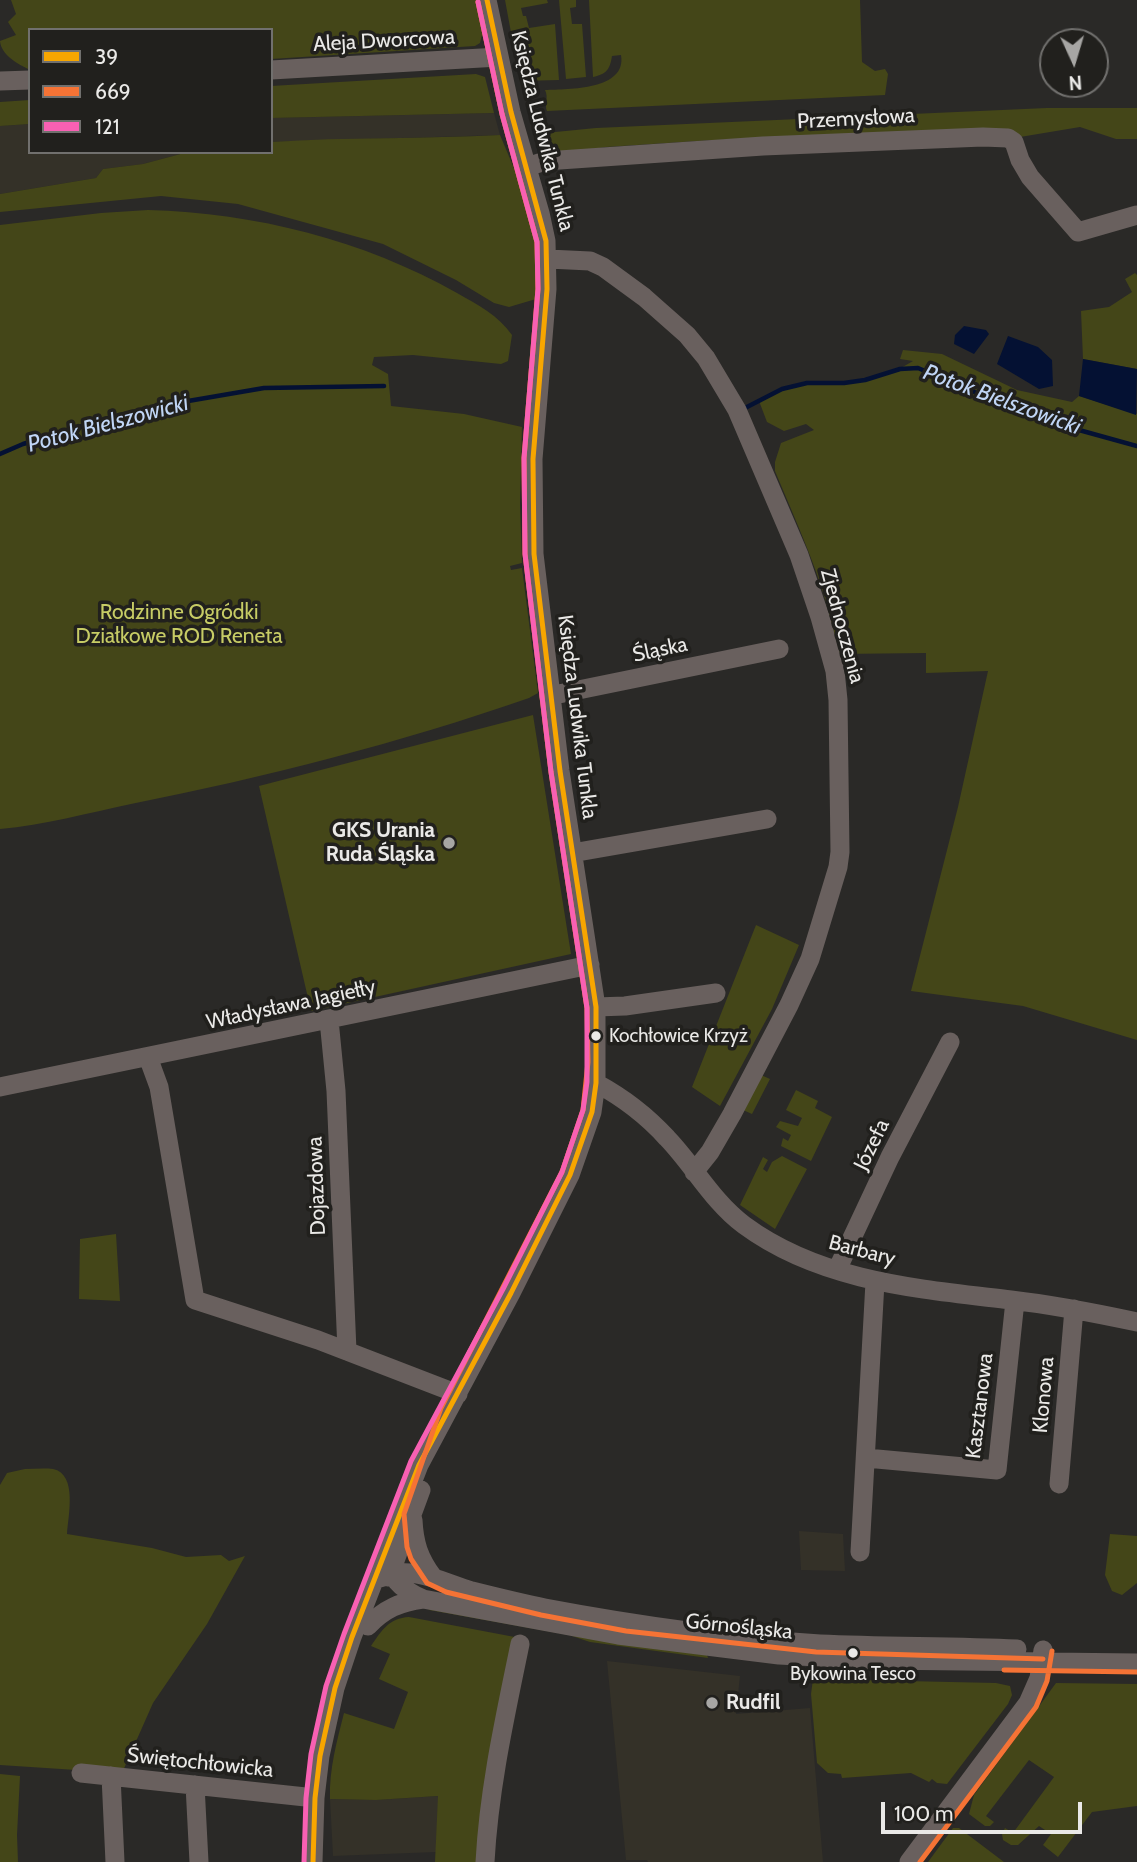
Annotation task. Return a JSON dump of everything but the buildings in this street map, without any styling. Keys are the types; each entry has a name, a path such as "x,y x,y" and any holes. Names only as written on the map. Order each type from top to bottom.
{"street":[{"name":"Księdza Ludwika Tunkla","path":"335,1688 368,1626 381,1577 384,1553 419,1465 570,1175 592,1112 596,1083 596,1007 550,695 532,513 533,459 548,259 544,228 499,57 487,0"},
{"name":"Aleja Dworcowa","path":"273,70 499,57"},
{"path":"0,81 28,80"},
{"name":"Przemysłowa","path":"527,167 545,161 762,146 970,137 1008,138 1014,142 1020,160 1039,188 1078,232 1137,215"},
{"name":"Zjednoczenia","path":"548,259 582,260 603,267 644,297 687,335 706,358 737,410 780,507 810,586 835,671 839,725 838,867 810,959 789,1004 732,1114 710,1152 694,1172"},
{"name":"Śląska","path":"550,695 779,649"},
{"path":"572,853 766,819"},
{"name":"Władysława Jagiełły","path":"0,1087 590,965"},
{"path":"596,1007 625,1006 716,993"},
{"name":"Dojazdowa","path":"329,1020 336,1090 347,1351"},
{"name":"Józefa","path":"837,1270 890,1157 950,1042"},
{"path":"148,1057 159,1087 195,1300 347,1351 453,1403"},
{"path":"0,1099 16,1095 26,1082"},
{"name":"Barbary","path":"596,1083 632,1107 668,1139 724,1207 753,1231 789,1252 875,1282 1074,1309 1137,1322"},
{"path":"592,1112 613,1107 632,1107"},
{"path":"860,1552 875,1282"},
{"name":"Kasztanowa","path":"866,1458 998,1470 1014,1301"},
{"name":"Klonowa","path":"1059,1484 1074,1309"},
{"name":"Księdza Ludwika Tunkla","path":"313,1862 315,1798 320,1756 335,1688 381,1577 413,1516 453,1403"},
{"path":"413,1516 415,1544 433,1577"},
{"name":"Górnośląska","path":"381,1577 404,1572 433,1577 475,1592 543,1607 685,1630 816,1643 1137,1662"},
{"name":"Górnośląska","path":"381,1577 423,1599 618,1635 779,1654 865,1660 1137,1654"},
{"name":"Górnośląska","path":"368,1626 393,1606 423,1599"},
{"path":"485,1862 488,1817 497,1758 520,1644"},
{"path":"909,1862 1028,1703 1038,1682 1043,1656"},
{"name":"Świętochłowicka","path":"81,1773 315,1798"},
{"path":"111,1776 115,1862"},
{"path":"195,1786 199,1862"}],"shaded area":[{"path":"494,113 500,135 273,142 273,118"},
{"path":"28,124 28,154 180,154 143,164 103,169 96,178 0,194 0,126"},
{"path":"799,1531 843,1534 845,1571 801,1570"},
{"path":"607,1661 740,1676 736,1714 810,1708 823,1862 626,1860"},
{"path":"439,1796 436,1852 333,1856 330,1799 376,1800"}],"green space":[{"path":"11,0 477,0 483,31 480,43 475,46 273,59 273,28 28,28 28,69 11,58 1,46 0,41 16,35 8,22 16,14"},
{"path":"505,0 547,0 548,3 521,8 529,28 555,24 559,80 520,81"},
{"path":"559,0 576,0 576,7 570,8 572,24 582,24 586,77 566,79"},
{"path":"589,0 860,0 862,62 875,71 885,69 888,74 885,95 547,111 545,90 594,85 615,75 620,67 621,55 612,56 607,70 593,77"},
{"path":"476,74 485,77 494,113 273,118 273,86"},
{"path":"28,100 28,124 0,126 0,102"},
{"path":"1047,108 1137,108 1137,139 1116,139 1080,127 1020,137 713,140 606,147 565,153 537,146 535,134 596,128"},
{"path":"500,135 524,195 535,236 538,257 536,299 509,307 494,303 456,280 383,244 238,204 161,196 0,212 0,194 96,178 103,169 143,164 180,154 273,154 273,142 300,140"},
{"name":"Rodzinne Ogródki Działkowe ROD Reneta","path":"148,210 229,217 308,233 346,244 421,274 457,293 487,311 512,335 508,361 501,364 413,355 374,357 372,365 388,374 391,406 464,414 522,427 522,563 510,566 511,570 522,568 538,693 431,730 282,770 33,825 0,829 0,225"},
{"path":"1135,273 1137,369 1083,359 1081,311 1109,307 1132,292 1125,279"},
{"path":"903,350 942,354 1017,390 1072,402 1079,396 1137,414 1137,1040 1023,1006 911,991 958,807 988,671 926,673 926,653 838,654 820,584 775,471 781,443 814,430 806,424 784,431 767,422 759,401 799,384 853,382 889,373 913,361 900,359"},
{"path":"533,715 571,954 311,1011 259,786"},
{"path":"756,925 799,945 772,1009 720,1106 692,1087"},
{"path":"761,1075 770,1079 752,1114 743,1110"},
{"path":"796,1090 818,1101 815,1108 832,1117 811,1161 781,1146 783,1138 788,1141 791,1135 776,1127 780,1121 798,1126 802,1118 786,1110"},
{"path":"782,1156 807,1169 775,1229 740,1205 763,1157 768,1160 763,1169 767,1172 772,1162"},
{"path":"116,1234 120,1301 79,1299 80,1239"},
{"path":"25,1469 53,1469 66,1479 70,1497 67,1534 152,1548 186,1557 221,1555 229,1561 245,1556 207,1624 153,1703 122,1773 0,1765 0,1485 7,1473"},
{"path":"1110,1534 1137,1536 1137,1583 1122,1595 1112,1591 1105,1575"},
{"path":"427,1607 707,1655 708,1658 590,1642 569,1635 429,1610"},
{"path":"409,1617 520,1638 482,1862 435,1862 438,1796 376,1800 330,1799 332,1766 344,1713 394,1729 408,1692 379,1679 390,1654 371,1646 391,1622"},
{"path":"813,1679 996,1683 1010,1686 1012,1695 947,1784 937,1783 932,1779 929,1782 911,1773 842,1778 841,1774 828,1773 817,1763 811,1694"},
{"path":"1056,1683 1137,1684 1137,1806 1092,1812 1058,1857 1043,1845 1051,1834 1039,1826 1018,1845 1011,1845 1003,1840 1005,1828 1013,1833 1054,1777 1029,1760 986,1816 994,1822 990,1826 985,1826 969,1814 974,1795"},
{"path":"0,1774 20,1776 18,1862 0,1862"},
{"path":"953,1828 959,1828 1004,1862 928,1862"}],"water":[{"path":"964,326 986,330 989,334 974,354 954,344 955,335"},
{"path":"1008,336 1038,347 1052,360 1053,386 1039,389 997,364"},
{"path":"1083,359 1137,369 1136,415 1079,396"}],"waterway":[{"name":"Potok Bielszowicki","path":"745,408 782,389 807,383 844,383 865,380 900,369 918,368 1005,405 1137,446"},
{"name":"Potok Bielszowicki","path":"0,454 23,444 159,406 264,388 384,386"}],"transit line":[{"name":"39","path":"313,1862 315,1798 320,1756 335,1688 352,1637 419,1465 511,1293 570,1175 592,1112 596,1083 596,1007 560,771 534,554 533,459 547,289 546,241 511,112 487,0"},
{"name":"669","path":"478,2 502,114 537,242 538,289 524,458 525,554 551,772 587,1008 588,1062 583,1110 562,1172 441,1408 404,1514 407,1547 411,1559 427,1583 446,1592 541,1615 626,1631 816,1652 1043,1659"},
{"name":"121","path":"304,1862 306,1798 311,1754 326,1686 344,1634 411,1461 562,1172 583,1110 587,1082 587,1008 551,772 525,554 524,458 538,289 537,242 502,114 478,2"},
{"name":"669","path":"920,1862 1036,1707 1047,1681 1052,1651"},
{"name":"669","path":"1004,1670 1137,1672"}],"place":[{"name":"GKS Urania Ruda Śląska","path":"449,843"},
{"name":"Kochłowice Krzyż","path":"596,1036"},
{"name":"Bykowina Tesco","path":"853,1653"},
{"name":"Rudfil","path":"712,1703"}]}
